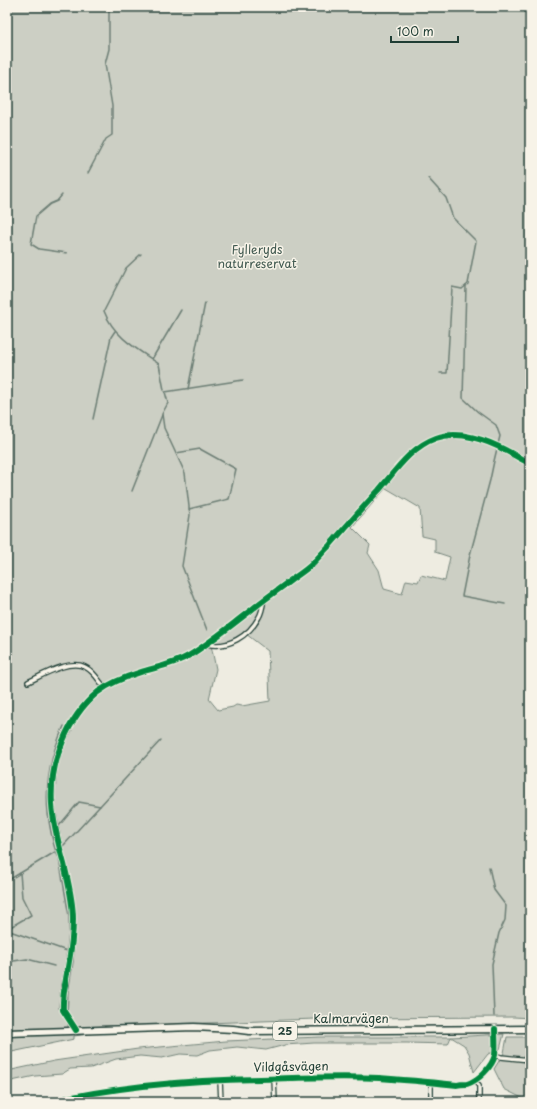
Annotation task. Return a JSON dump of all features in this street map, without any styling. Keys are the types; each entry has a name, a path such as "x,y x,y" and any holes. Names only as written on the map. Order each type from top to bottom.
{"highway":[{"name":"Kalmarvägen","path":"7,1033 194,1027 249,1031 530,1029"}],"street":[{"path":"76,1030 62,1007 64,988 69,966 73,918 71,895 52,816 51,799 52,779 57,756 62,741 72,721 97,693 105,688 132,675 174,664 189,656 313,563 406,457 421,445 435,438 446,436 456,435 471,437 493,444 530,463"},
{"path":"207,644 214,646 226,645 246,634 259,618 264,599"},
{"path":"28,682 59,668 75,664 85,666 105,688"},
{"path":"495,1029 495,1055 500,1057 530,1060"},
{"name":"Vildgåsvägen","path":"49,1102 107,1091 220,1080 274,1078 370,1078 457,1085 466,1084 482,1074 495,1055"},
{"path":"274,1078 274,1102"},
{"path":"220,1080 221,1102"},
{"path":"474,1080 478,1086 479,1102"},
{"path":"431,1082 431,1102"}],"green space":[{"name":"Fylleryds naturreservat","path":"7,7 530,7 530,1018 342,1018 154,1025 74,1036 74,1039 7,1053","holes":["386,488 420,508 422,536 435,539 435,552 450,557 445,581 421,575 418,582 406,580 402,594 384,589 379,570 368,553 370,545 352,527","246,634 268,651 270,701 242,706 236,705 218,710 209,699 216,669 211,645 237,640"]},
{"path":"504,1034 500,1049 488,1054 474,1072 469,1053 464,1045 451,1037"},
{"path":"319,1037 451,1037 448,1044 314,1043 285,1045 266,1050 237,1047 210,1050 197,1055 180,1054 162,1058 140,1056 116,1059 91,1068 70,1069 62,1074 35,1076 7,1082 7,1071 54,1061 138,1049 226,1041"},
{"path":"507,1037 530,1037 530,1102 504,1089 494,1069 504,1053"}],"waterway":[{"path":"88,173 106,139 112,135 112,106 105,64 109,49 109,7"},
{"path":"428,178 446,198 453,218 476,241 468,284 462,289 452,287 447,373 440,373"},
{"path":"62,195 57,201 50,204 36,216 31,244 39,249 67,253"},
{"path":"141,254 126,268 104,311 108,320 127,342 159,364 164,390"},
{"path":"466,286 463,398 478,412 496,425 500,436 470,555 462,596 505,604"},
{"path":"188,389 205,303"},
{"path":"152,359 181,310"},
{"path":"93,419 111,337 115,331"},
{"path":"207,630 182,566 190,515 185,473 164,428 162,414 168,403 165,392 243,380"},
{"path":"132,491 162,415"},
{"path":"176,453 200,449 236,469 229,499 189,509"},
{"path":"59,1008 69,933 69,916 59,858 51,832 47,804 47,791 48,778 54,752 64,726"},
{"path":"67,1014 76,920 75,905 54,801 57,768 63,747 72,730"},
{"path":"7,881 63,846 161,740"},
{"path":"58,827 79,802 100,806"},
{"path":"489,867 494,890 506,906 505,920 499,933 492,964 494,1016"},
{"path":"7,929 31,915 22,897 20,873"},
{"path":"7,930 67,951"},
{"path":"7,962 27,959 54,966"},
{"path":"67,1018 69,1030"}],"cycle path":[{"path":"76,1030 63,1010 64,993 72,943 73,912 69,884 53,818 52,787 53,772 63,741 69,727 82,708 98,692 113,683 172,663 190,655 305,570 330,545 404,460 427,442 436,438 454,435 473,437 491,443 530,463"},
{"path":"49,1102 101,1092 181,1082 320,1077 364,1077 457,1085 467,1084 476,1079 491,1064 495,1055 495,1029"}]}
